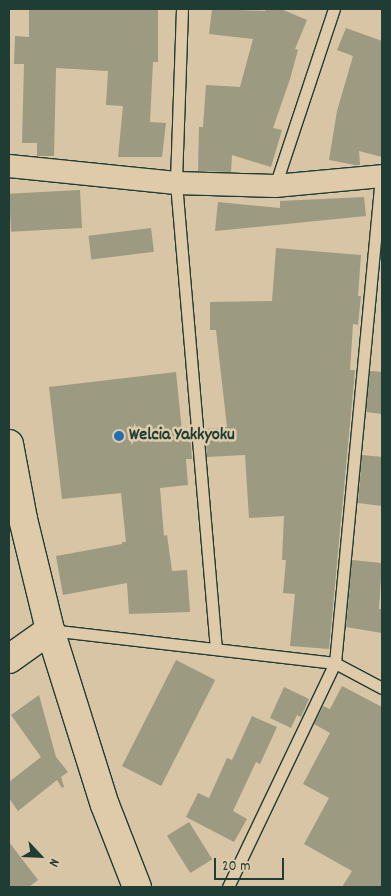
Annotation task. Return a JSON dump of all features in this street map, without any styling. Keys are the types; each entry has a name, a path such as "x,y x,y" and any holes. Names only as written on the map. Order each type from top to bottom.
{"street":[{"path":"9,166 176,183 276,186 381,176"},
{"path":"9,444 23,519 50,630 105,805 137,887"},
{"path":"9,659 50,630"}],"lane":[{"path":"182,9 176,183 216,648"},
{"path":"276,186 334,9"},
{"path":"228,887 335,663 381,176"},
{"path":"50,630 335,663 382,688"}],"building":[{"path":"29,9 158,9 158,62 153,62 150,122 166,123 162,157 118,157 123,106 106,105 108,71 56,68 54,156 37,156 37,143 22,143 24,64 14,64 15,36 29,37"},
{"path":"212,9 265,11 266,9 281,9 307,20 295,49 298,50 290,79 273,128 282,130 271,167 232,155 231,172 198,171 199,127 203,127 206,85 240,87 253,39 209,34"},
{"path":"346,28 382,41 382,157 359,151 360,165 329,160 337,111 353,56 337,50"},
{"path":"80,190 82,228 11,232 9,194"},
{"path":"364,197 366,216 215,231 218,202 280,208 280,201"},
{"path":"151,228 154,252 91,259 88,236"},
{"path":"276,248 361,255 358,296 361,296 358,325 353,324 350,370 355,370 329,649 290,646 295,594 283,593 286,560 282,560 284,516 249,518 245,455 207,457 205,429 227,427 216,330 210,330 210,302 272,301"},
{"path":"370,371 382,372 382,414 366,412"},
{"name":"Welcia Yakkyoku","path":"176,372 182,431 190,430 192,459 186,459 188,485 160,488 164,536 167,535 172,571 187,570 190,612 129,614 127,583 63,595 56,556 126,542 121,493 62,499 49,387"},
{"path":"362,455 382,457 382,506 358,503"},
{"path":"352,560 382,563 379,609 382,609 382,633 346,627"},
{"path":"176,660 215,680 161,786 122,766"},
{"path":"342,686 382,707 382,887 342,887 352,871 304,844 329,798 303,784 330,733 314,724 323,706 330,709"},
{"path":"284,687 309,699 301,717 297,715 291,728 270,718"},
{"path":"39,695 56,757 68,772 61,777 64,787 62,788 57,780 18,811 9,798 9,782 41,757 11,715"},
{"path":"252,716 277,727 260,764 256,762 233,811 247,819 234,842 186,817 198,793 209,798 227,758 232,760"},
{"path":"189,822 212,859 190,873 167,836"},
{"path":"9,842 38,880 29,887 9,887"}],"place":[{"name":"Welcia Yakkyoku","path":"119,436"}]}
